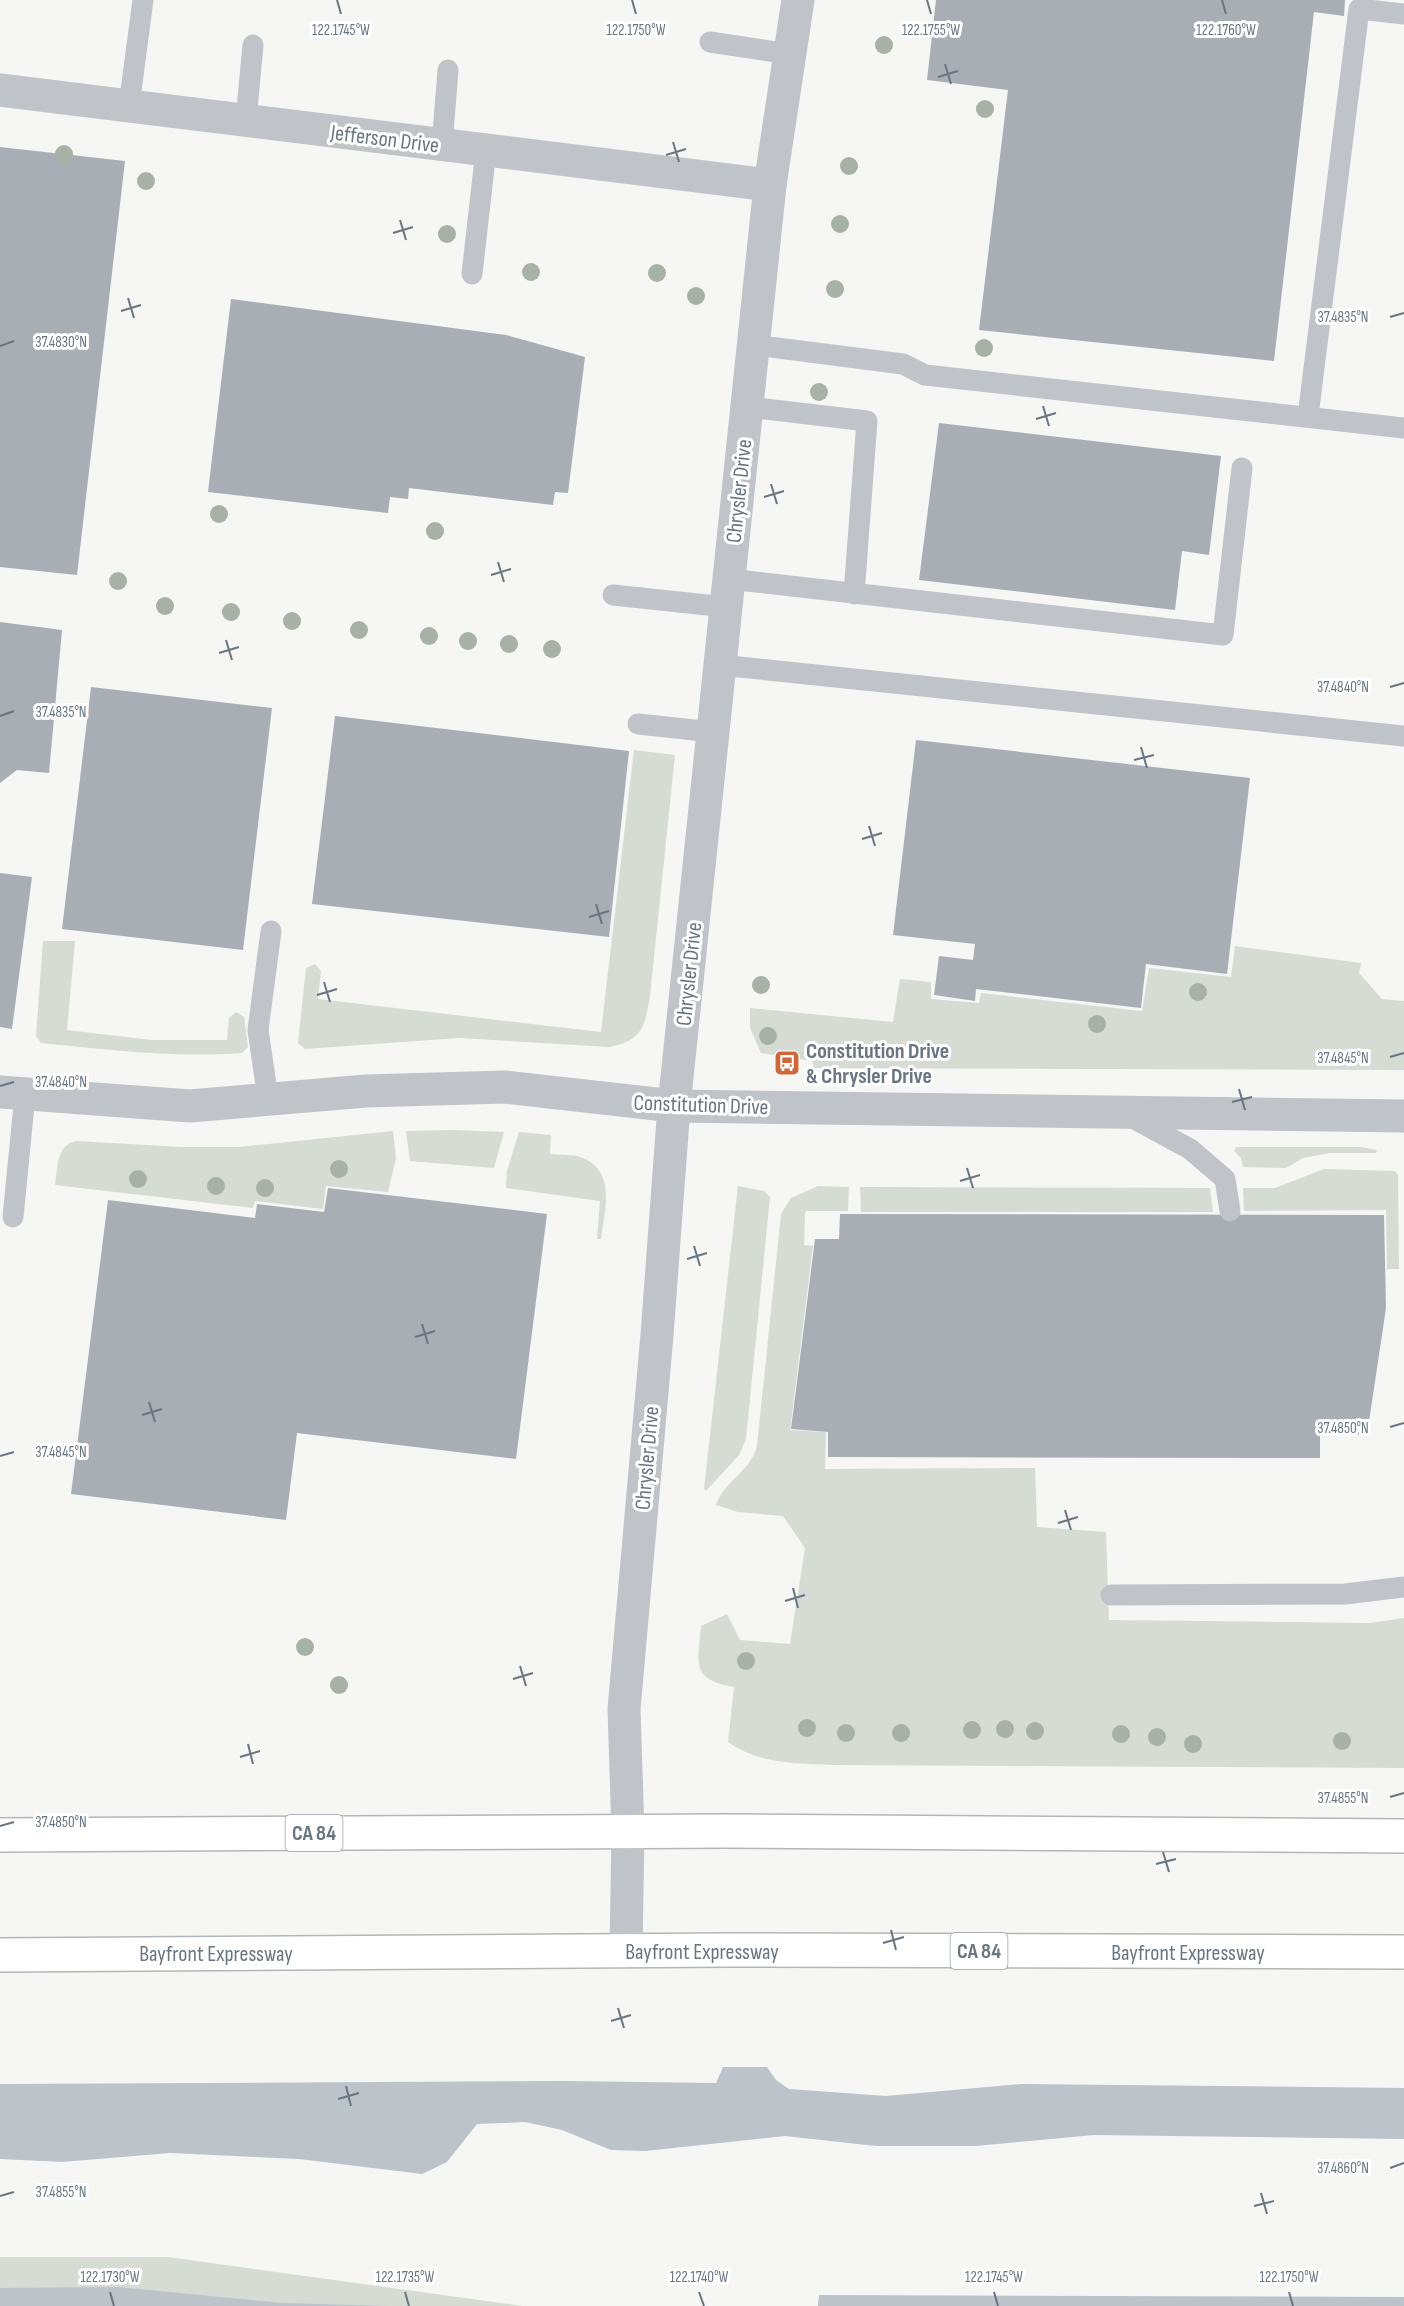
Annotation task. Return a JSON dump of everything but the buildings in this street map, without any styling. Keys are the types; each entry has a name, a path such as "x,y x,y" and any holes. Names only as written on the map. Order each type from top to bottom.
{"highway":[{"name":"CA 84","path":"0,1835 628,1832 1404,1836"},
{"name":"Bayfront Expressway","path":"0,1955 1404,1952"}],"street":[{"name":"Chrysler Drive","path":"626,1952 628,1832 624,1709 657,1335 674,1106 770,185 798,0"},
{"name":"Jefferson Drive","path":"0,90 770,185"},
{"name":"Constitution Drive","path":"12,1093 190,1106 366,1091 505,1087 674,1106 1404,1116"}],"lane":[{"path":"129,106 143,0"},
{"path":"1308,416 1359,9 1404,14"},
{"path":"710,42 790,54"},
{"path":"246,120 253,45"},
{"path":"442,145 448,70"},
{"path":"472,274 486,150"},
{"path":"754,345 903,364 925,375 1404,428"},
{"path":"748,406 867,420 854,594"},
{"path":"613,595 854,594 1223,635 1242,468"},
{"path":"720,665 1404,736"},
{"path":"638,724 713,732"},
{"path":"268,1099 258,1030 271,931"},
{"path":"12,1093 13,1217"},
{"path":"1121,1112 1190,1149 1225,1179 1230,1211"},
{"path":"1111,1595 1345,1594 1404,1587"}],"shaded area":[{"path":"634,750 675,755 650,996 644,1023 636,1036 629,1041 609,1047 459,1038 305,1049 298,1043 306,968 315,964 321,971 318,999 601,1032"},
{"path":"43,941 75,941 67,1030 151,1040 227,1040 229,1018 236,1012 244,1017 248,1047 242,1053 191,1055 41,1043 36,1036"},
{"path":"1235,946 1361,963 1359,973 1382,999 1404,1001 1404,1070 814,1068 812,1061 761,1053 750,1028 750,1008 893,1022 900,979 931,982 931,999 979,1003 981,993 1142,1011 1149,968 1231,977"},
{"path":"393,1131 396,1158 388,1192 326,1186 323,1209 255,1201 253,1208 55,1185 62,1152 70,1143 77,1141 182,1147 239,1147"},
{"path":"406,1131 504,1132 494,1168 410,1161"},
{"path":"519,1132 551,1135 550,1154 583,1158 594,1164 601,1173 606,1205 601,1239 597,1239 600,1201 506,1188 507,1171"},
{"path":"1236,1147 1361,1147 1377,1150 1376,1153 1330,1153 1303,1158 1286,1168 1243,1167 1241,1158 1234,1151"},
{"path":"1324,1169 1395,1171 1398,1175 1399,1269 1387,1269 1386,1210 1244,1211 1243,1188 1275,1188"},
{"path":"738,1186 764,1191 770,1197 746,1439 739,1455 706,1491 704,1489"},
{"path":"818,1186 849,1187 848,1211 807,1211 805,1213 804,1245 813,1246 790,1430 826,1432 825,1469 1035,1468 1037,1527 1106,1532 1109,1620 1370,1623 1404,1618 1404,1768 832,1765 778,1761 752,1755 728,1742 734,1687 720,1684 703,1674 699,1660 701,1626 727,1614 740,1640 790,1644 805,1548 783,1516 738,1512 716,1505 725,1489 754,1455 757,1446 781,1214 791,1198"},
{"path":"860,1187 1210,1188 1213,1212 861,1212"},
{"path":"723,2067 767,2067 776,2080 789,2089 886,2096 1021,2084 1404,2088 1404,2139 1094,2135 976,2146 876,2146 785,2136 645,2151 611,2150 562,2130 525,2122 477,2124 447,2162 422,2174 299,2159 170,2153 62,2162 0,2159 0,2084 566,2081 716,2083"},
{"path":"0,2257 168,2257 522,2306 0,2306"},
{"path":"118,2287 282,2303 389,2306 0,2306 0,2288"},
{"path":"819,2295 1404,2297 1404,2306 818,2306"}],"place":[{"name":"Constitution Drive & Chrysler Drive","path":"787,1063"}]}
